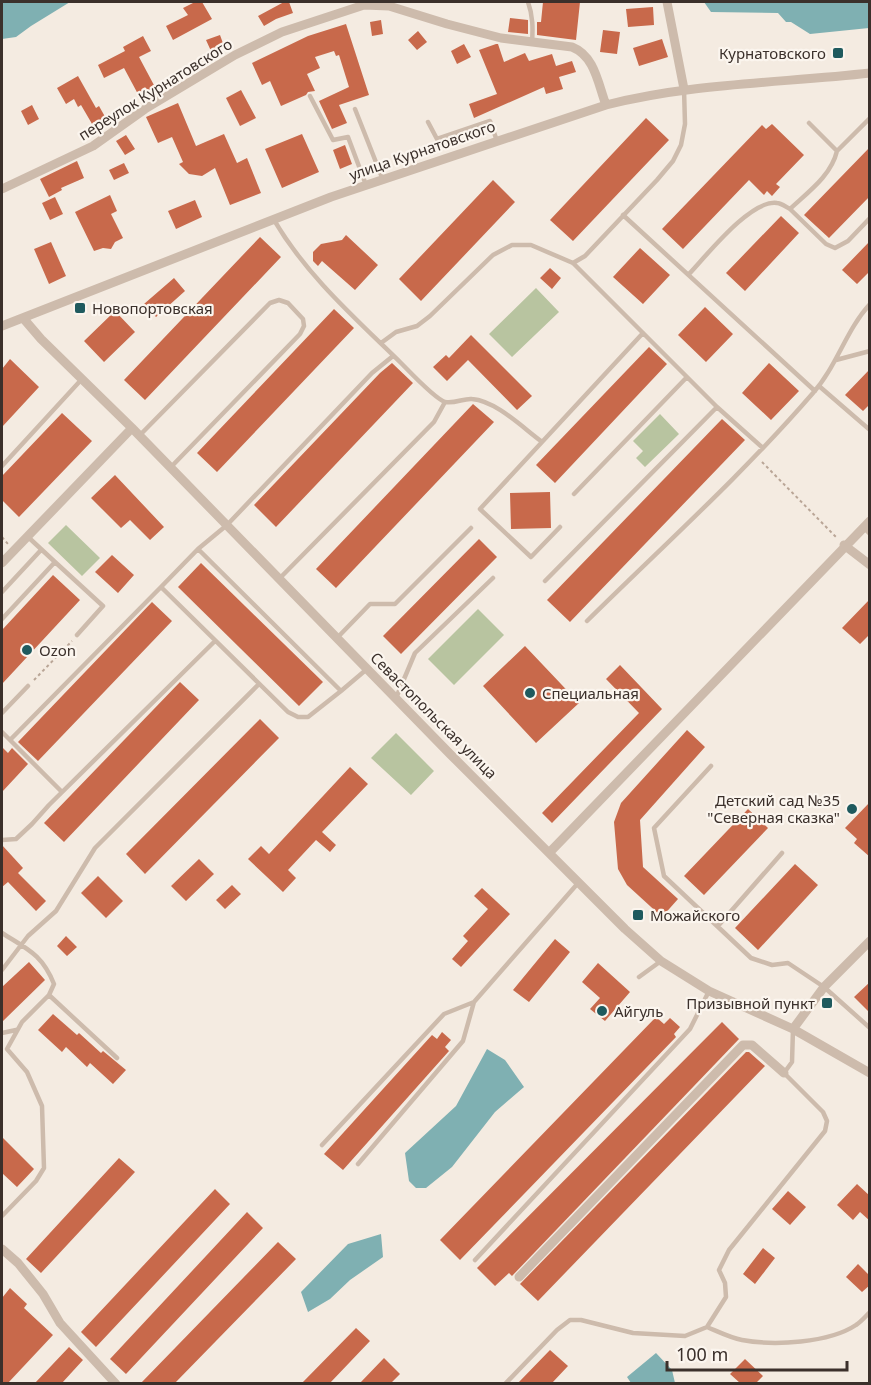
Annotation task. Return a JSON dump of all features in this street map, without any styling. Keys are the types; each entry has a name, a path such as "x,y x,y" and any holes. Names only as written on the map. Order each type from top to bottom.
{"street":[{"path":"667,2 684,89"},
{"name":"переулок Курнатовского","path":"2,189 93,146 145,109 234,55 282,32 364,5 389,6 501,38 572,47 582,51 590,60 606,105"},
{"name":"улица Курнатовского","path":"2,326 273,219 555,120 606,105 684,89 870,73"},
{"name":"Севастопольская улица","path":"23,318 81,380 140,435 367,669 625,929 661,961 709,991 793,1029 870,1073"},
{"path":"2,563 132,428"},
{"path":"550,852 844,546 867,528"},
{"path":"844,546 870,566"},
{"path":"793,1029 824,987 868,944"},
{"path":"519,1277 743,1045 752,1045 784,1073"},
{"path":"2,1249 18,1263 43,1294 60,1323 116,1383"}],"lane":[{"path":"528,2 533,28 532,43"},
{"path":"573,263 585,256 673,161 681,145 685,124 684,89"},
{"path":"310,96 333,140 348,138 366,185"},
{"path":"355,109 383,180"},
{"path":"790,209 826,174 834,164 837,152 870,118"},
{"path":"428,122 437,139 490,121 497,141"},
{"path":"809,123 837,152"},
{"path":"688,274 748,212 761,205 777,203 790,209 826,244 835,248 848,241 870,218"},
{"path":"623,215 815,391"},
{"path":"273,219 304,264 424,386 445,402 457,402 470,398 488,402 541,441"},
{"path":"381,343 396,332 417,326 430,316 493,255 512,245 531,245 573,263 717,407 763,448"},
{"path":"140,435 270,303 279,300 288,303 303,319 304,327 300,334 171,467"},
{"path":"587,621 763,448 815,391 836,360 861,314 870,304"},
{"path":"560,527 531,557 480,509 643,333"},
{"path":"836,360 870,351"},
{"path":"10,740 198,549 227,525 372,373 393,356"},
{"path":"574,494 687,377"},
{"path":"2,466 81,380"},
{"path":"819,386 870,430"},
{"path":"279,579 434,422 445,402"},
{"path":"545,581 717,407"},
{"path":"337,638 370,604 395,604 471,528"},
{"path":"27,536 103,606 77,635"},
{"path":"198,549 341,691"},
{"path":"2,592 41,550"},
{"path":"2,619 55,562"},
{"path":"396,698 416,654 493,578"},
{"path":"161,587 288,712 298,717 308,717 367,669"},
{"path":"2,840 16,839 215,641"},
{"path":"2,970 28,936 56,911 95,848 259,684"},
{"path":"2,713 28,686"},
{"path":"2,732 62,792"},
{"path":"711,766 654,828 664,876 751,958 772,965 788,963 824,987 870,1028"},
{"path":"718,926 782,853"},
{"path":"358,1164 463,1041 474,1002 579,882"},
{"path":"2,933 35,953 47,968 54,984 49,995 16,1029 7,1049 27,1072 42,1106 44,1168 36,1181 2,1216"},
{"path":"639,977 661,961"},
{"path":"475,1260 690,1029 709,991"},
{"path":"49,995 117,1058"},
{"path":"322,1145 444,1014 474,1002"},
{"path":"2,1034 16,1029"},
{"path":"505,1383 557,1330 570,1320 581,1320 633,1333 685,1336 707,1328 726,1297 725,1283 719,1270 729,1250 825,1131 827,1121 823,1112 784,1073 792,1062 793,1029"},
{"path":"707,1328 741,1340 793,1342 847,1330 858,1324 870,1312"}],"path":[{"path":"756,455 844,546"},
{"path":"28,686 77,635"}],"green space":[{"path":"536,288 559,312 512,357 489,334"},
{"path":"660,414 679,434 645,467 636,458 643,451 633,441"},
{"path":"66,525 100,558 82,576 48,543"},
{"path":"478,609 504,635 454,685 428,659"},
{"path":"396,733 434,771 411,795 371,758"}],"water":[{"path":"2,2 70,2 16,37 2,39"},
{"path":"704,2 869,2 869,28 810,34 791,22 786,22 778,13 711,12"},
{"path":"487,1049 505,1060 524,1087 495,1112 452,1167 426,1188 416,1188 409,1181 405,1153 456,1106"},
{"path":"381,1234 383,1257 350,1280 330,1299 308,1312 301,1292 348,1244"},
{"path":"656,1353 672,1370 675,1383 631,1383 627,1377"}],"building":[{"path":"195,2 202,2 212,19 173,40 166,26 188,15 183,8"},
{"path":"284,2 289,2 293,13 264,26 258,16"},
{"path":"543,2 580,2 576,40 537,35 537,22 541,22"},
{"path":"653,7 654,25 628,27 626,9"},
{"path":"510,18 528,20 528,34 508,32"},
{"path":"381,20 383,34 372,36 370,22"},
{"path":"346,24 369,95 339,105 347,123 332,129 319,101 349,87 339,55 336,56 334,51 315,57 320,68 307,74 315,91 308,92 281,106 270,81 262,85 252,63 308,36"},
{"path":"603,30 620,32 617,54 600,52"},
{"path":"418,31 427,42 417,50 408,40"},
{"path":"220,35 224,46 211,51 206,40"},
{"path":"143,36 151,51 139,57 155,87 139,96 124,68 104,78 98,65 125,51 123,47"},
{"path":"662,39 668,57 639,66 633,48"},
{"path":"464,44 471,57 457,64 451,51"},
{"path":"498,44 504,62 525,53 529,61 552,54 556,66 572,61 576,72 559,77 563,89 546,94 544,87 474,118 469,104 497,94 479,50"},
{"path":"78,76 96,108 99,106 108,122 95,129 81,105 78,107 74,99 66,104 57,88"},
{"path":"241,90 256,118 240,126 226,98"},
{"path":"178,103 196,146 224,134 237,163 247,158 261,193 230,205 215,168 202,176 189,174 179,164 183,162 172,137 158,143 146,117"},
{"path":"32,105 39,119 28,125 21,111"},
{"path":"646,118 669,140 573,241 550,220"},
{"path":"772,124 804,155 776,184 780,187 772,196 767,191 764,195 749,180 683,249 662,229 762,125 766,129"},
{"path":"302,134 319,172 282,188 265,149"},
{"path":"126,135 135,149 125,155 116,141"},
{"path":"345,145 352,164 340,169 333,150"},
{"path":"870,147 870,196 829,238 804,215"},
{"path":"77,161 84,178 61,188 62,190 49,197 40,179"},
{"path":"124,163 129,173 114,180 109,170"},
{"path":"493,180 515,202 421,301 399,279"},
{"path":"110,195 117,211 111,214 123,238 115,242 111,249 103,248 94,251 75,212"},
{"path":"55,197 63,214 50,220 42,203"},
{"path":"195,200 202,217 176,229 168,211"},
{"path":"781,216 799,233 745,291 726,273"},
{"path":"346,235 378,265 355,290 322,261 318,266 313,261 313,252 321,244 342,240"},
{"path":"260,237 281,257 145,400 124,380"},
{"path":"870,241 870,271 857,284 842,270"},
{"path":"51,242 66,276 49,284 34,249"},
{"path":"640,248 670,275 643,304 613,277"},
{"path":"550,268 561,278 552,289 540,278"},
{"path":"174,278 185,291 156,317 144,304"},
{"path":"705,307 733,334 706,362 678,335"},
{"path":"334,309 354,328 217,472 197,453"},
{"path":"115,311 135,332 104,362 84,341"},
{"path":"471,335 532,396 517,410 468,360 447,381 433,367 446,355 449,358"},
{"path":"649,347 667,364 555,483 536,465"},
{"path":"10,359 39,387 2,427 2,369"},
{"path":"392,363 413,383 276,527 254,505"},
{"path":"769,363 799,391 771,420 742,393"},
{"path":"870,369 870,404 863,411 845,395"},
{"path":"473,404 494,422 336,588 316,569"},
{"path":"62,413 92,441 19,517 2,500 2,476"},
{"path":"722,419 745,440 570,622 547,600"},
{"path":"115,475 164,527 150,540 130,520 121,528 91,498"},
{"path":"550,492 551,528 511,529 510,493"},
{"path":"479,539 497,557 401,654 383,636"},
{"path":"112,555 134,575 118,593 95,572"},
{"path":"201,563 323,682 299,706 178,587"},
{"path":"53,575 80,600 2,684 2,630"},
{"path":"870,599 870,634 860,644 842,628"},
{"path":"152,602 172,621 38,761 18,742"},
{"path":"525,646 579,703 536,743 483,686"},
{"path":"620,665 662,709 552,823 542,813 639,713 606,679"},
{"path":"180,682 199,700 64,842 44,823"},
{"path":"260,719 279,738 145,874 126,854"},
{"path":"687,730 705,747 640,820 643,867 678,899 662,917 627,885 618,869 614,822 621,803"},
{"path":"2,747 8,753 12,748 28,764 2,792"},
{"path":"350,767 368,784 322,832 336,845 330,852 316,840 288,870 296,878 283,892 248,859 261,846 269,854"},
{"path":"870,802 870,857 854,843 857,839 845,828"},
{"path":"748,809 768,828 704,895 684,876"},
{"path":"2,845 23,868 18,873 46,901 36,911 8,882 2,887"},
{"path":"199,859 214,874 186,901 171,886"},
{"path":"795,864 818,885 758,950 735,928"},
{"path":"98,876 123,901 106,918 81,893"},
{"path":"232,885 241,894 225,909 216,900"},
{"path":"482,888 510,914 461,967 452,959 468,941 463,936 488,909 474,896"},
{"path":"66,936 77,947 67,956 57,946"},
{"path":"555,939 570,952 529,1002 513,990"},
{"path":"29,962 45,980 2,1022 2,987"},
{"path":"598,963 630,992 605,1021 590,1009 600,998 582,982"},
{"path":"870,982 870,1013 854,997"},
{"path":"53,1014 77,1035 79,1033 101,1053 103,1051 126,1070 113,1084 90,1063 87,1067 66,1047 62,1052 38,1030"},
{"path":"656,1017 664,1024 670,1018 680,1027 674,1034 676,1037 460,1260 440,1240"},
{"path":"722,1022 739,1039 512,1276 509,1273 495,1286 477,1268"},
{"path":"442,1032 451,1040 445,1047 449,1051 343,1170 324,1154 432,1035 437,1039"},
{"path":"746,1052 765,1066 538,1301 520,1284"},
{"path":"2,1137 34,1169 17,1187 2,1173"},
{"path":"119,1158 135,1172 41,1273 26,1259"},
{"path":"857,1184 870,1196 870,1221 860,1212 853,1220 837,1205"},
{"path":"215,1189 230,1204 96,1347 81,1332"},
{"path":"788,1191 806,1207 790,1225 772,1209"},
{"path":"247,1212 263,1228 126,1374 110,1359"},
{"path":"278,1242 296,1259 175,1383 141,1383"},
{"path":"763,1248 775,1258 755,1284 743,1274"},
{"path":"858,1264 870,1276 870,1285 862,1292 846,1277"},
{"path":"10,1288 27,1304 24,1308 53,1335 8,1383 2,1383 2,1298"},
{"path":"356,1328 370,1341 330,1383 302,1383"},
{"path":"69,1347 83,1360 62,1383 35,1383"},
{"path":"550,1350 568,1366 552,1383 518,1383"},
{"path":"384,1358 400,1374 391,1383 360,1383"},
{"path":"745,1359 763,1376 756,1383 740,1383 730,1374"}],"place":[{"name":"Курнатовского","path":"838,53"},
{"name":"Новопортовская","path":"80,308"},
{"name":"Ozon","path":"27,650"},
{"name":"Специальная","path":"530,693"},
{"name":"Детский сад №35 \"Северная сказка\"","path":"852,809"},
{"name":"Можайского","path":"638,915"},
{"name":"Призывной пункт","path":"827,1003"},
{"name":"Айгуль","path":"602,1011"}]}
